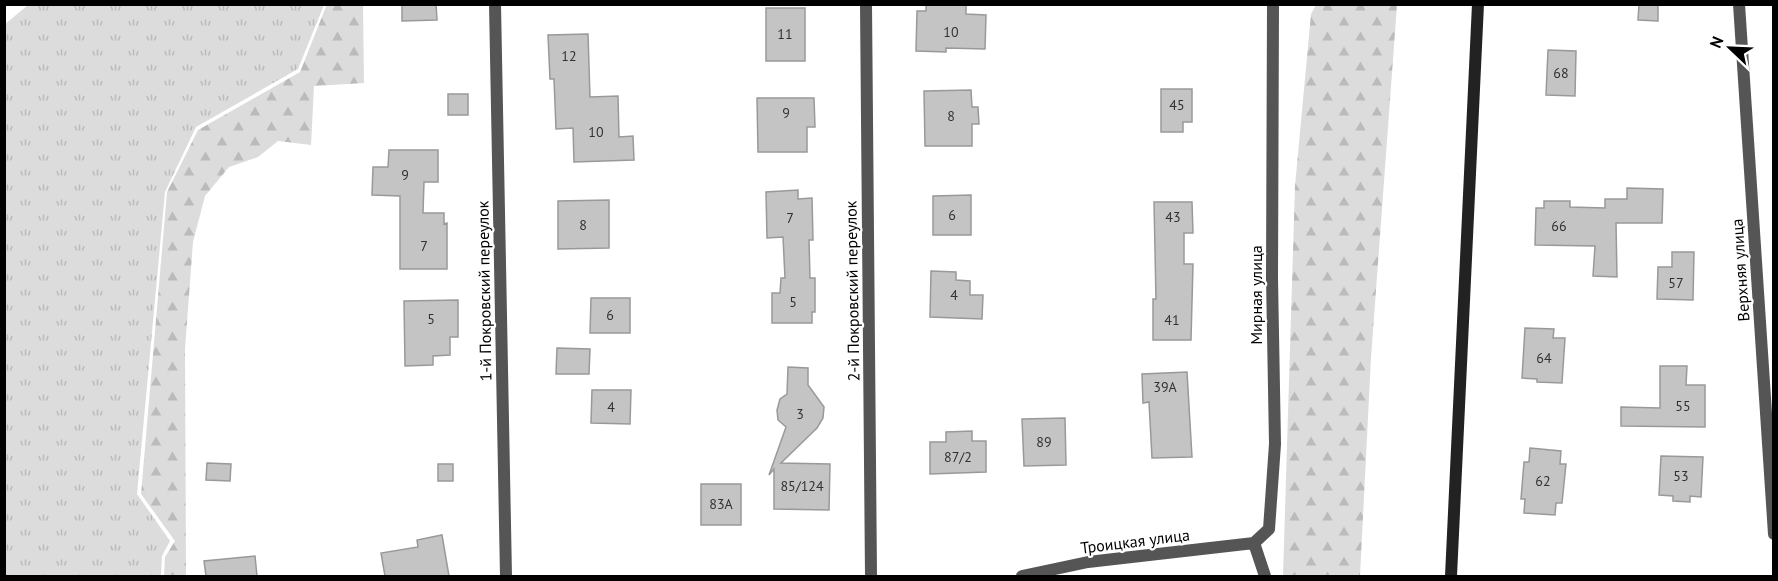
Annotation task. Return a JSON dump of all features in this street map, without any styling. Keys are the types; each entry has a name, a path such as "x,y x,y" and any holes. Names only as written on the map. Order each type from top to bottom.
{"street":[{"name":"1-й Покровский переулок","path":"495,4 506,576"},
{"name":"2-й Покровский переулок","path":"866,4 871,576"},
{"name":"Мирная улица","path":"1254,543 1269,530 1275,444 1272,278 1274,4"},
{"path":"1451,576 1478,4"},
{"name":"Верхняя улица","path":"1739,4 1773,534"},
{"name":"Троицкая улица","path":"1022,576 1088,562 1254,543"},
{"path":"1254,543 1265,576"}],"green space":[{"path":"327,4 363,5 364,83 314,86 311,145 278,141 258,157 229,167 205,196 193,242 185,349 186,576 164,576 165,557 175,541 141,494 167,192 198,130 300,72"},
{"path":"28,5 324,5 298,69 196,127 165,192 137,494 170,541 162,556 161,576 5,576 4,25"},
{"path":"1316,5 1397,5 1371,358 1360,576 1283,576 1295,186 1311,14"}],"building":[{"path":"402,4 436,4 437,20 402,21"},
{"path":"926,4 966,4 966,14 986,15 985,49 946,48 946,52 916,51 917,11 926,11"},
{"path":"1639,4 1658,4 1658,21 1638,20"},
{"path":"766,8 805,8 805,61 766,61"},
{"path":"588,34 590,97 618,96 619,137 633,136 634,160 574,162 573,128 556,129 554,79 550,79 548,35"},
{"path":"1548,50 1576,51 1575,96 1546,95"},
{"path":"1161,89 1192,89 1192,122 1183,122 1183,132 1161,132"},
{"path":"971,90 972,107 978,107 979,124 972,124 972,146 925,146 924,91"},
{"path":"448,94 468,94 468,115 448,115"},
{"path":"757,98 814,98 815,127 807,127 807,152 758,152"},
{"path":"389,150 438,150 438,182 424,182 423,213 444,213 444,224 447,223 447,269 400,269 400,196 372,195 373,167 388,167"},
{"path":"1627,188 1663,189 1662,223 1616,223 1617,277 1593,276 1595,246 1535,245 1536,208 1544,208 1544,201 1570,201 1570,207 1605,208 1605,199 1627,199"},
{"path":"798,190 798,199 812,198 813,240 809,240 810,278 815,278 815,312 812,312 812,323 772,323 772,293 780,293 781,278 785,278 783,237 767,238 766,192"},
{"path":"971,195 971,235 933,235 933,196"},
{"path":"609,200 609,248 558,249 558,201"},
{"path":"1154,202 1192,202 1193,233 1184,233 1184,264 1193,264 1191,340 1153,340 1153,299 1156,299"},
{"path":"1672,252 1694,252 1693,300 1657,299 1658,267 1672,267"},
{"path":"931,271 956,272 956,280 970,281 970,295 983,295 982,319 930,317"},
{"path":"591,298 630,298 630,333 590,333"},
{"path":"458,300 458,337 450,337 450,355 433,356 433,365 405,366 404,301"},
{"path":"1525,328 1554,329 1553,338 1565,338 1562,383 1537,382 1537,379 1522,378"},
{"path":"557,348 590,349 589,374 556,374"},
{"path":"1660,366 1687,366 1686,385 1705,385 1705,427 1621,426 1621,407 1660,408"},
{"path":"788,367 808,368 808,385 824,407 823,418 817,428 781,463 830,464 829,510 774,509 774,469 769,475 786,427 778,420 777,410 780,399 787,394"},
{"path":"1187,372 1192,457 1152,458 1149,402 1143,403 1142,374"},
{"path":"592,390 631,390 630,424 591,423"},
{"path":"1065,418 1066,465 1024,466 1022,419"},
{"path":"972,431 972,441 986,441 986,472 930,474 930,442 946,442 946,432"},
{"path":"1530,448 1561,451 1560,464 1566,464 1562,503 1556,503 1555,515 1524,513 1525,499 1521,499 1524,462 1529,462"},
{"path":"1661,456 1703,457 1701,497 1690,496 1690,502 1673,501 1673,496 1659,495"},
{"path":"207,463 231,464 230,481 206,480"},
{"path":"438,464 453,464 453,481 438,481"},
{"path":"701,484 741,484 741,525 701,525"},
{"path":"442,535 449,576 385,576 381,553 418,547 417,540"},
{"path":"255,556 257,576 206,576 204,561"}]}
